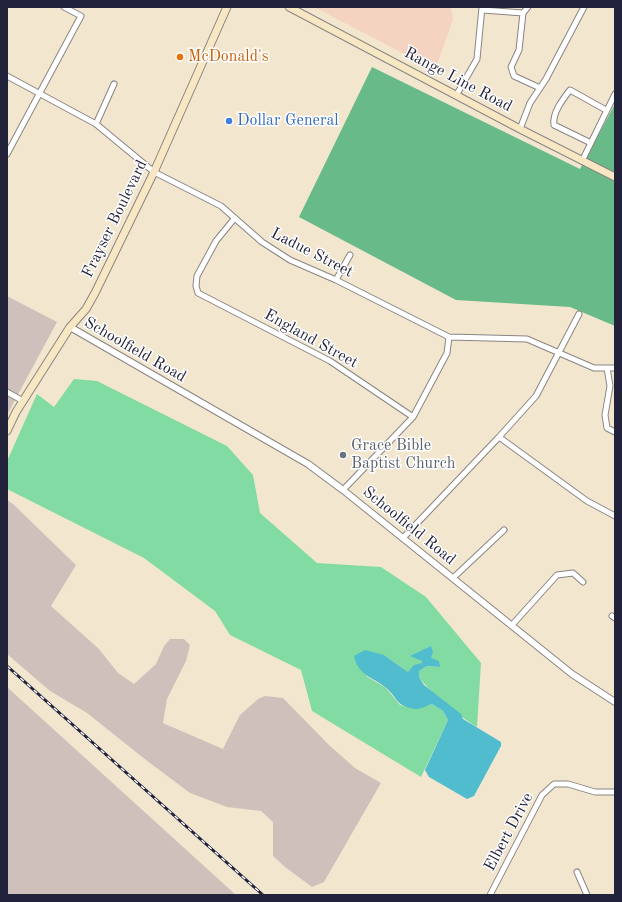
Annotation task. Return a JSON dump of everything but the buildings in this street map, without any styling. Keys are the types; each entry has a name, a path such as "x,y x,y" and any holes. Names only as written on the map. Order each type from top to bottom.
{"main road":[{"name":"Frayser Boulevard","path":"7,431 23,401 70,327 86,309 95,293 154,172 227,7"},
{"name":"Range Line Road","path":"288,7 520,129 615,177"}],"street":[{"path":"7,154 40,95 81,16 64,7"},
{"path":"528,7 523,13 519,50 511,67 514,76 540,88"},
{"path":"520,129 531,100 534,98 546,79 584,7"},
{"path":"456,94 477,59 483,9 499,12 523,13"},
{"name":"Ladue Street","path":"7,76 96,124 154,172 221,206 262,242 290,260 336,280 449,337 527,340 594,368 615,368"},
{"path":"96,124 114,84"},
{"path":"591,144 554,125 553,120 562,100 570,90 606,110"},
{"path":"582,161 615,94"},
{"name":"England Street","path":"234,219 216,241 197,276 196,286 198,293 330,361 413,418"},
{"path":"336,280 350,255"},
{"path":"403,538 536,396 579,314"},
{"name":"Schoolfield Road","path":"70,327 308,464 344,490 572,674 615,702"},
{"path":"344,490 413,418 447,353 449,337"},
{"path":"607,368 610,386 605,415 607,428 615,432"},
{"path":"7,392 23,401"},
{"path":"499,437 587,501 615,516"},
{"path":"453,578 504,530"},
{"path":"512,626 557,576 573,573 583,582"},
{"name":"Elbert Drive","path":"490,895 542,795 554,784 568,784 595,792 615,792"},
{"path":"577,872 587,895"}],"shaded area":[{"path":"314,7 451,7 453,20 435,70"},
{"path":"7,296 57,322 7,415"},
{"path":"7,500 13,504 76,565 51,606 99,649 118,673 134,684 156,664 164,646 170,639 184,639 190,645 186,661 167,699 163,723 223,749 240,715 258,699 265,696 283,698 329,745 355,768 381,783 324,882 312,887 273,856 273,822 261,811 227,807 190,793 87,713 50,691 7,654"},
{"path":"7,687 236,895 7,895"}],"green space":[{"path":"372,67 580,169 615,104 615,326 570,307 456,300 299,217"},
{"path":"74,379 97,381 227,446 253,475 260,513 317,563 381,567 426,597 481,663 477,727 446,704 424,684 419,677 419,671 427,666 440,667 411,655 422,661 422,663 408,672 384,655 366,676 386,688 400,705 416,709 432,704 443,711 448,720 421,777 312,711 301,670 230,635 215,611 144,558 7,489 7,461 37,394 54,407"}],"water":[{"path":"431,646 433,652 431,658 439,661 440,667 427,666 419,671 419,677 424,685 461,714 463,719 501,742 501,746 474,796 467,799 429,777 425,770 448,720 443,711 432,704 416,709 399,703 385,687 362,672 354,656 365,650 384,655 408,672 414,665 422,663 422,661 410,656"}],"railway":[{"path":"7,666 263,895"}],"place":[{"name":"McDonald's","path":"180,57"},
{"name":"Dollar General","path":"229,121"},
{"name":"Grace Bible Baptist Church","path":"343,455"}]}
